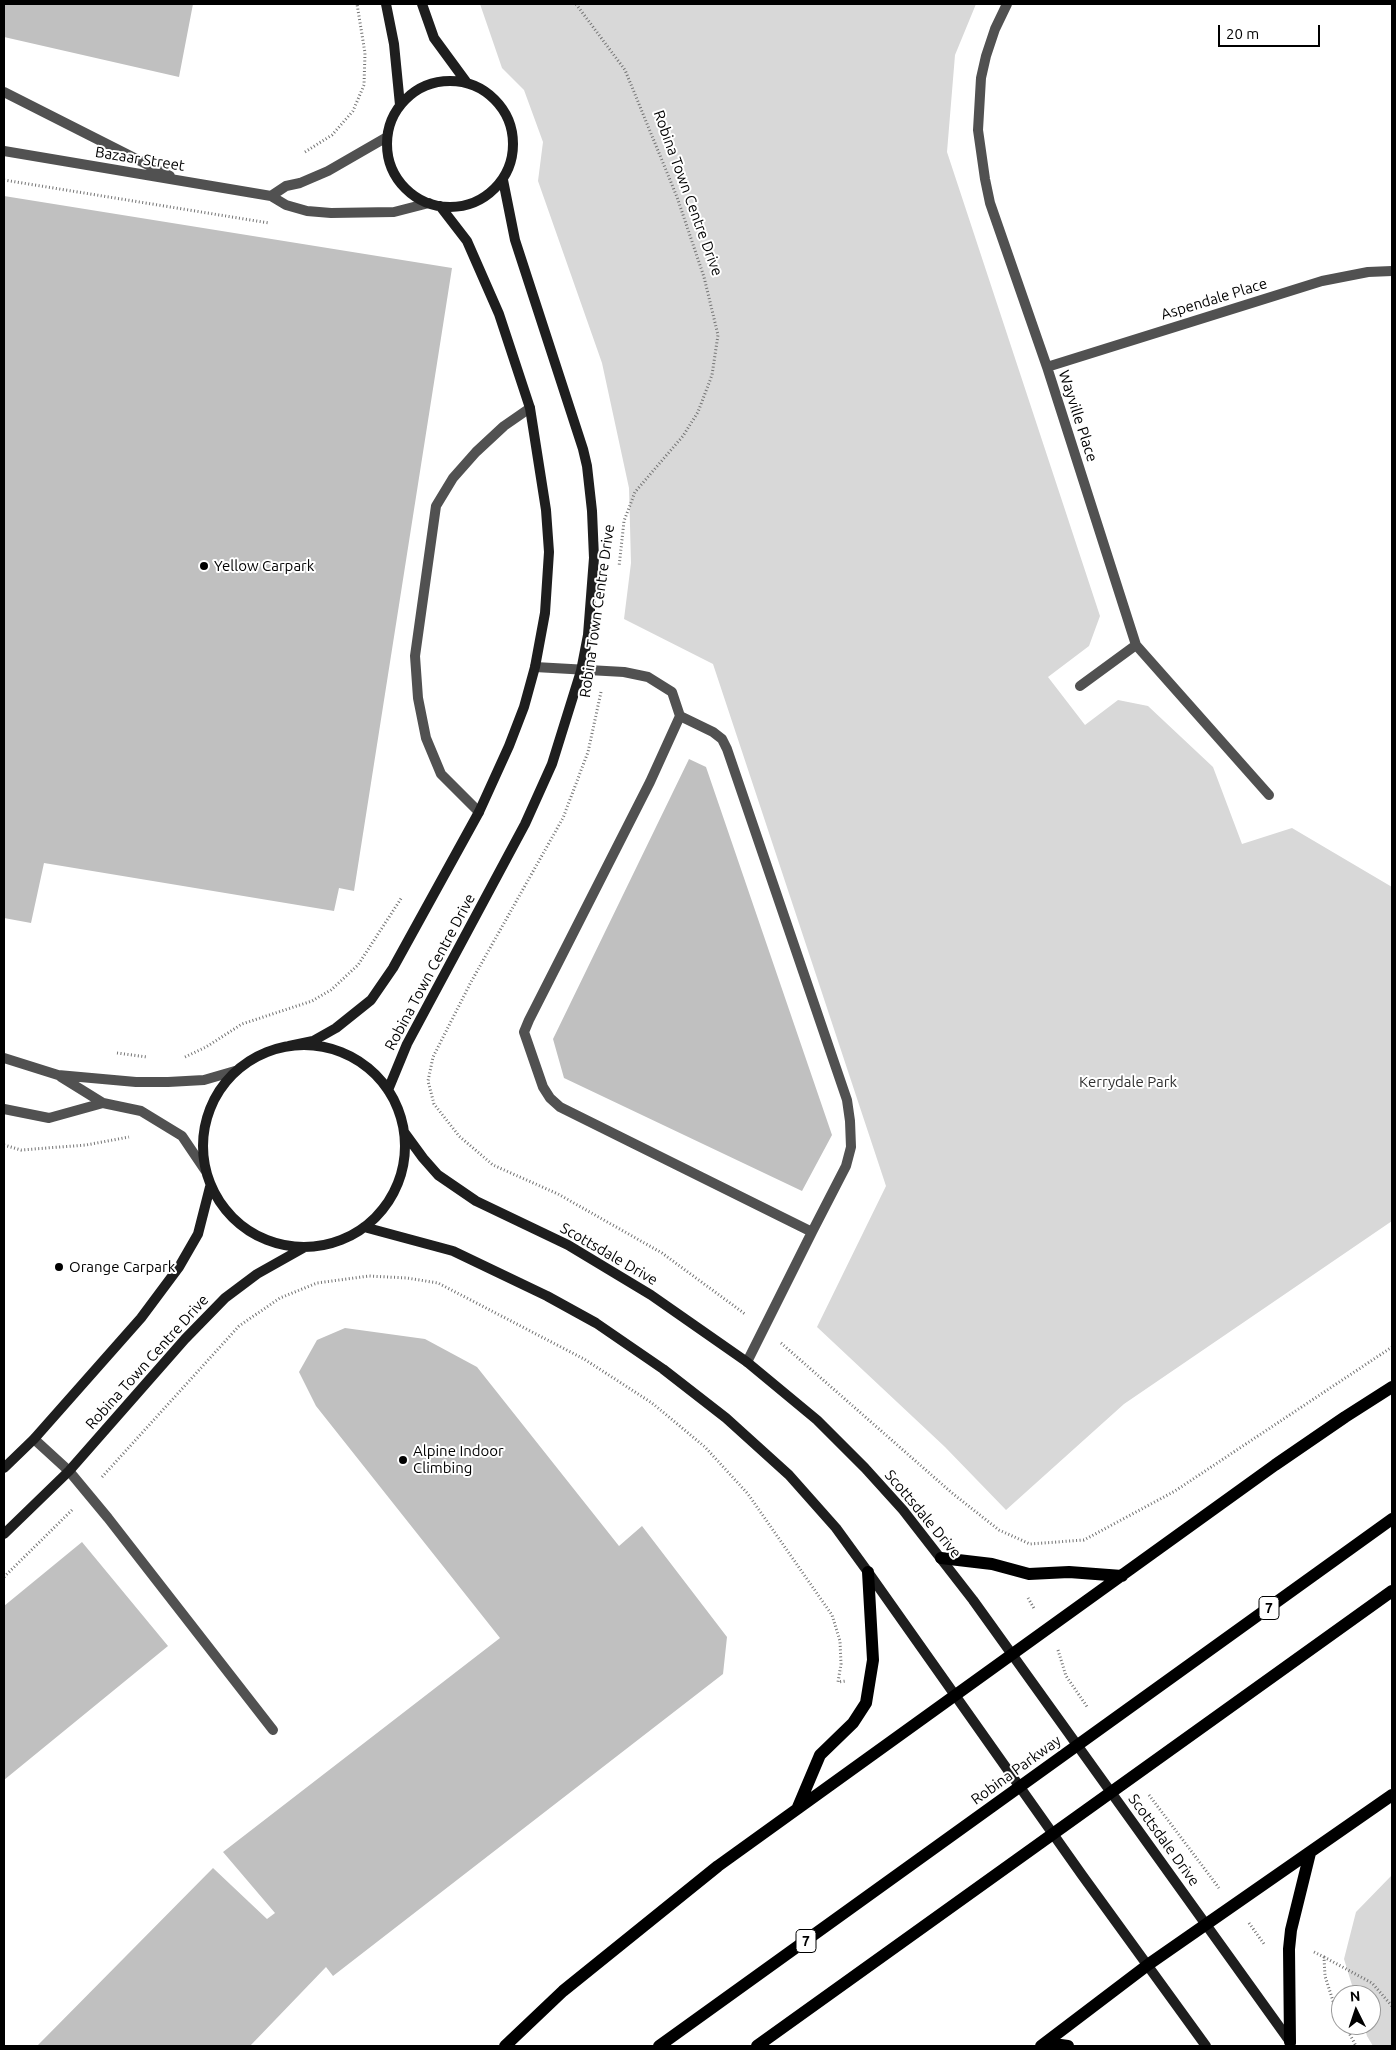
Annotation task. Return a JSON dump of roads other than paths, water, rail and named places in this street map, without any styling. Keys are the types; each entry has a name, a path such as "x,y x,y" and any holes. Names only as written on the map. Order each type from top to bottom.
{"main road":[{"path":"505,2046 563,1991 718,1866 1276,1465 1392,1387"},
{"name":"Robina Parkway","path":"659,2046 1392,1519"},
{"path":"941,1558 992,1564 1029,1574 1069,1572 1122,1576"},
{"path":"798,1807 820,1755 853,1723 866,1704 873,1660 868,1572"},
{"path":"757,2046 1392,1591"},
{"path":"1044,2045 1148,1964 1392,1795"},
{"path":"1291,2044 1289,1949 1291,1930 1310,1853"},
{"path":"1044,2045 1068,2046"}],"street":[{"path":"386,4 394,44 400,106"},
{"path":"422,4 434,38 467,83"},
{"name":"Wayville Place","path":"1007,4 995,29 986,56 978,121 980,147 990,202 1047,367 1136,645 1269,794"},
{"path":"449,80 467,83 485,91 500,105 510,122 514,142 511,162 502,180 490,193 475,202 458,206 440,206 429,203 414,195 402,184 393,170 388,153 387,137 392,120 400,106 414,93 430,84 449,80"},
{"path":"4,92 179,180"},
{"path":"271,196 286,186 300,183 328,171 387,137"},
{"name":"Bazaar Street","path":"4,151 271,196 286,205 307,211 326,213 394,212 429,203"},
{"name":"Robina Town Centre Drive","path":"388,1090 407,1044 529,815 552,764 581,671 588,635 594,558 592,511 587,466 579,435 535,306 515,240 502,180"},
{"path":"289,1046 317,1046 345,1054 369,1069 388,1090 399,1110 404,1132 405,1159 397,1185 383,1208 364,1227 336,1242 305,1247 276,1243 249,1232 226,1212 210,1187 205,1170 202,1144 207,1117 218,1092 235,1072 260,1055 289,1046 313,1040 336,1028 371,1000 393,968 479,812 509,746 524,707 535,667 545,613 549,552 546,510 530,408 499,314 467,241 440,206"},
{"name":"Aspendale Place","path":"1047,367 1322,281 1368,272 1392,270"},
{"path":"479,812 441,774 426,738 418,698 415,656 436,506 454,478 476,452 504,426 530,408"},
{"path":"1080,686 1136,645"},
{"path":"535,667 624,672 648,677 672,692 680,716 645,791 528,1020 524,1032 543,1087 550,1098 560,1107 812,1232"},
{"path":"680,716 713,732 722,739 727,749 847,1100 850,1121 851,1147 846,1166 747,1362"},
{"path":"4,1058 58,1075 136,1082 204,1080 235,1072"},
{"path":"58,1075 103,1103 141,1111 182,1136 205,1170"},
{"path":"4,1109 49,1118 103,1103"},
{"name":"Scottsdale Drive","path":"404,1132 438,1175 476,1201 568,1245 643,1290 747,1362 817,1420 865,1468 903,1510 941,1558 1291,2044"},
{"path":"4,1468 34,1439 141,1318 179,1267 198,1234 210,1187"},
{"path":"364,1227 453,1251 547,1296 596,1323 663,1368 726,1418 789,1475 836,1528 956,1694 1082,1875 1206,2046"},
{"name":"Robina Town Centre Drive","path":"4,1534 68,1471 185,1339 225,1298 257,1274 305,1247"},
{"path":"34,1439 68,1471 87,1493 273,1730"}],"place":[{"name":"Yellow Carpark","path":"204,566"},
{"name":"Orange Carpark","path":"59,1267"},
{"name":"Alpine Indoor Climbing","path":"403,1460"}],"park label":[{"name":"Kerrydale Park","path":"1128,1082"}]}
